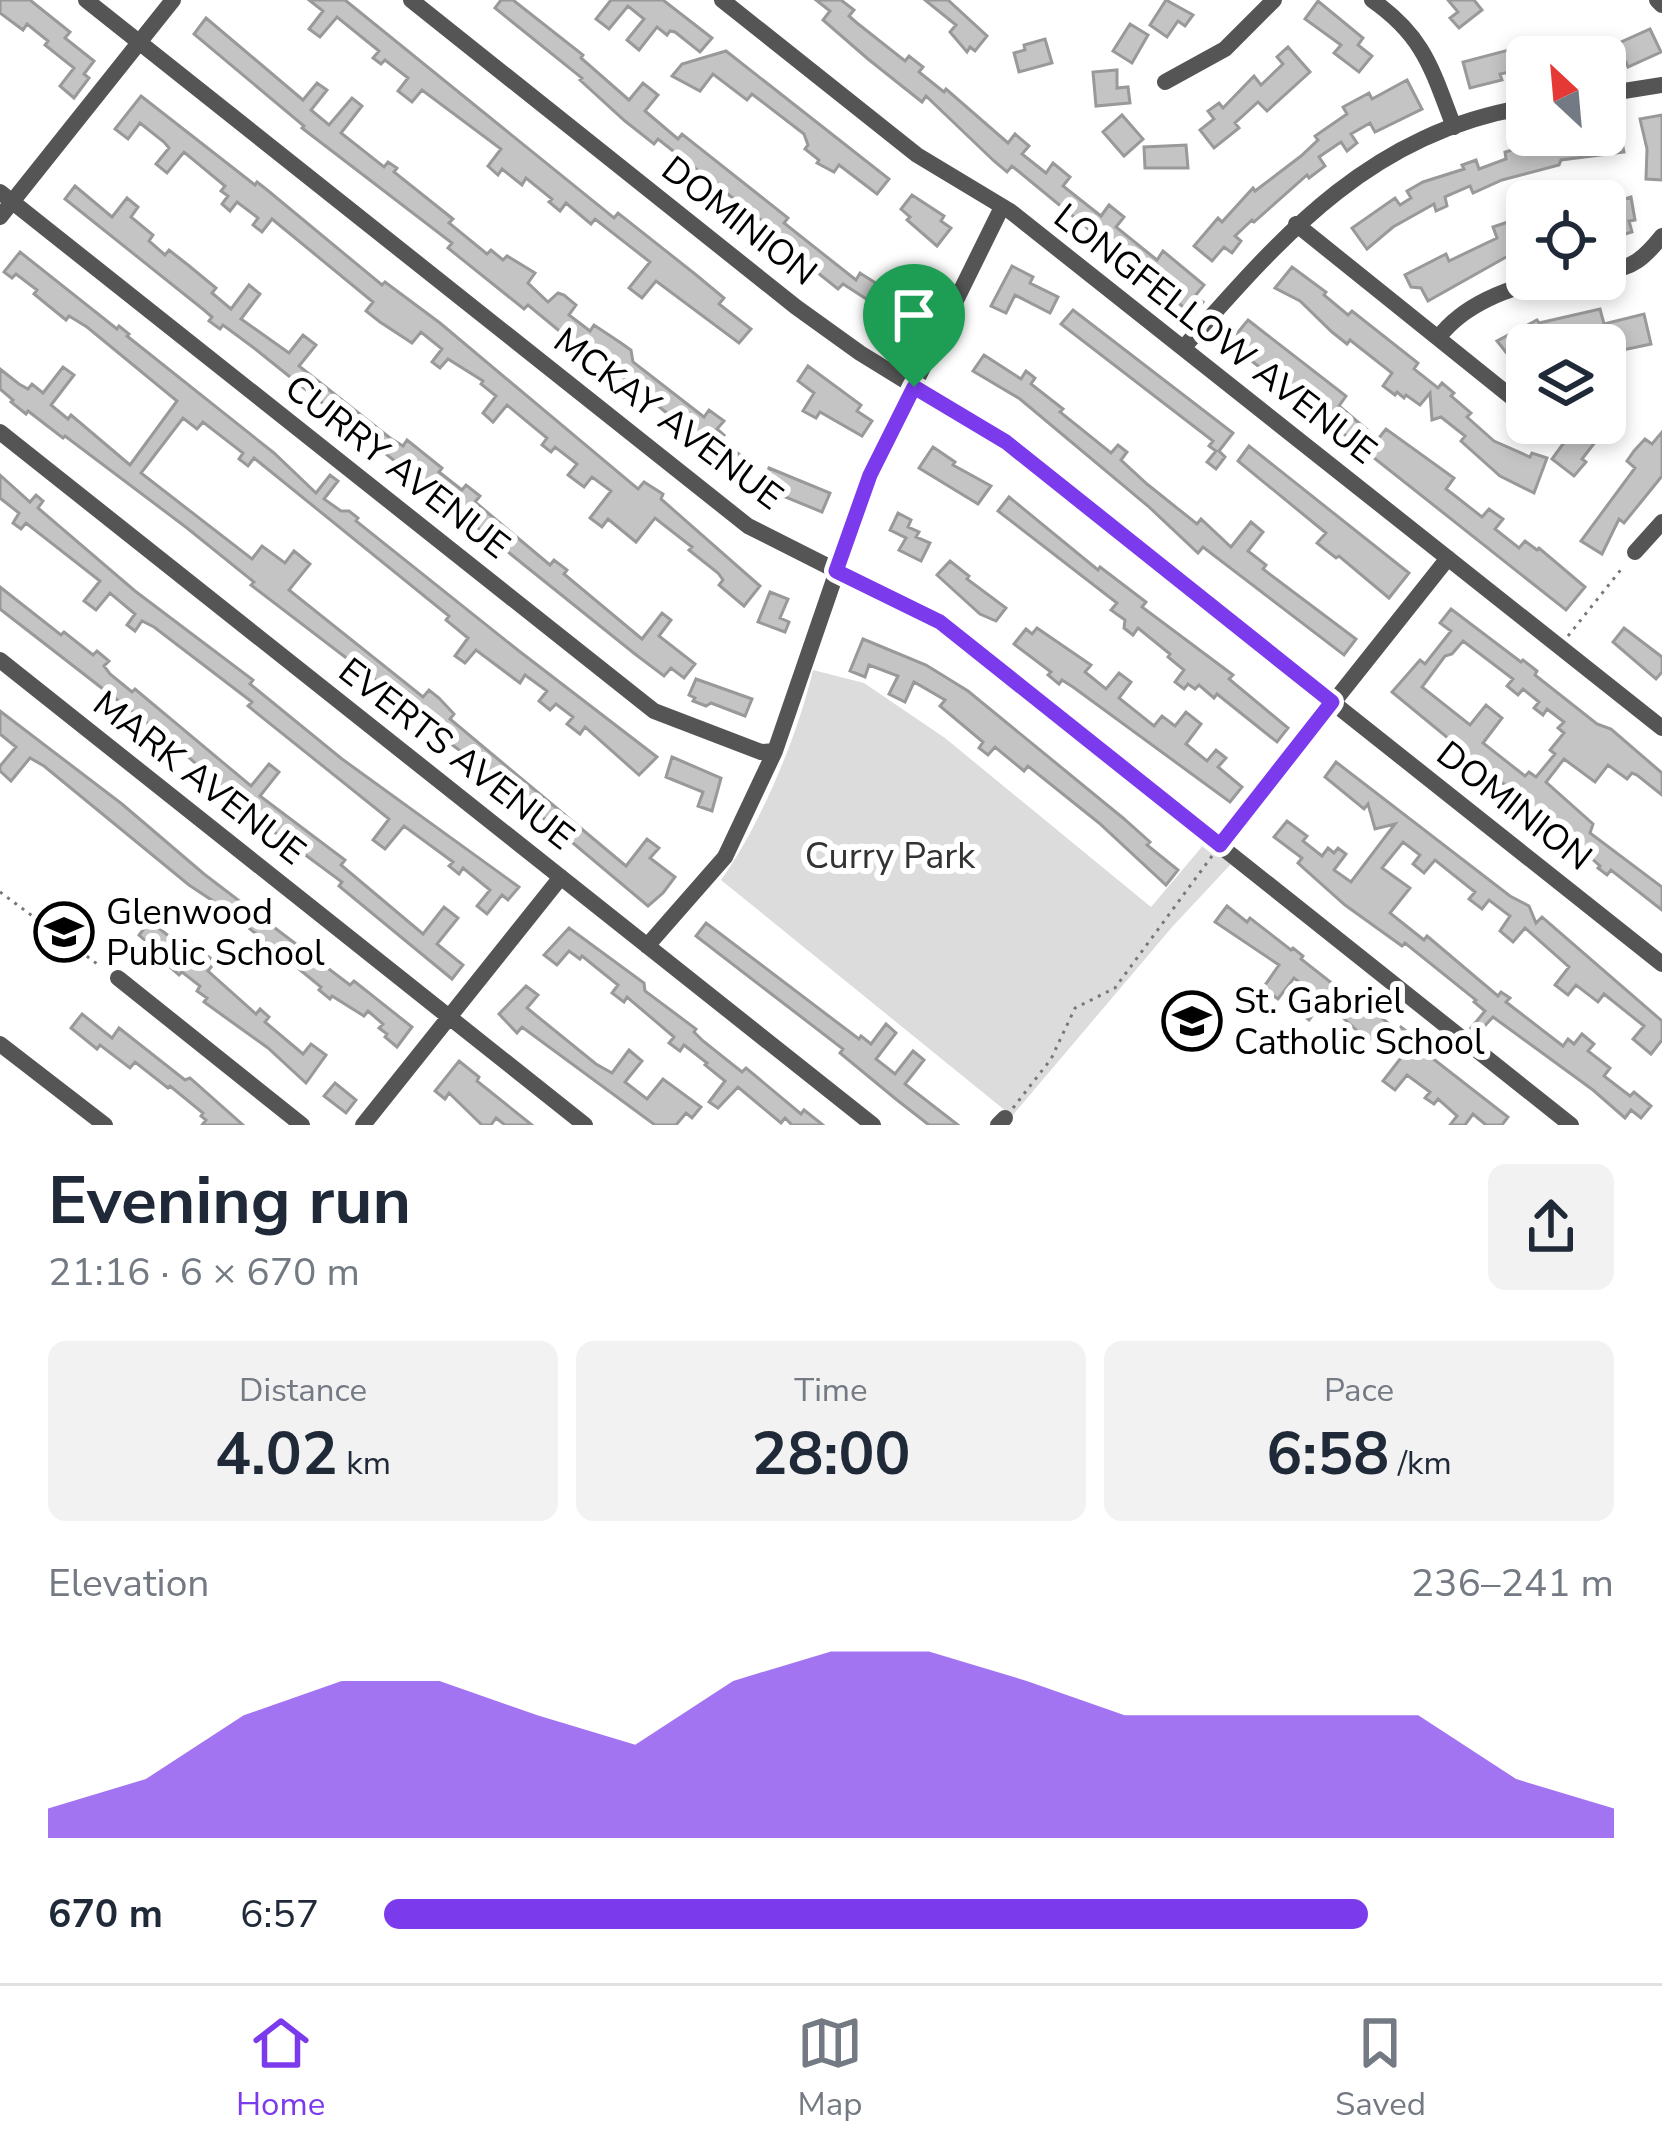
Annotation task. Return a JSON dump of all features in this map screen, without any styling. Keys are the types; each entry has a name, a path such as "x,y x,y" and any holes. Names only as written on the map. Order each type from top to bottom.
{"street":[{"name":"MCKAY AVENUE","path":"86,0 748,526 940,622 1216,850 1571,1125"},
{"path":"0,217 6,197 173,0"},
{"name":"DOMINION","path":"411,0 796,307 1006,442 1662,964"},
{"name":"LONGFELLOW AVENUE","path":"722,0 917,154 1002,206 1662,728"},
{"path":"1165,82 1225,50 1274,0"},
{"path":"1372,0 1423,47 1454,127"},
{"path":"1626,91 1662,85"},
{"path":"1184,347 1323,200 1399,150 1454,127 1506,113"},
{"name":"CURRY AVENUE","path":"6,197 654,711 760,752 775,751"},
{"path":"647,946 725,857 775,751 870,475 1002,206"},
{"path":"1296,224 1506,392"},
{"path":"1626,267 1645,258 1662,236"},
{"path":"1438,338 1449,323 1488,297 1506,292"},
{"name":"EVERTS AVENUE","path":"0,432 873,1125"},
{"path":"1635,551 1662,522"},
{"path":"1216,850 1448,558"},
{"name":"MARK AVENUE","path":"0,660 585,1125"},
{"path":"363,1125 561,877"},
{"path":"118,978 302,1125"},
{"path":"0,1044 105,1125"}],"path":[{"path":"1564,640 1623,567"},
{"path":"1004,1118 1051,1059 1076,1008 1115,988 1216,850"},
{"path":"0,892 100,966"}],"green space":[{"name":"Curry Park","path":"813,670 864,683 945,738 1151,907 1206,842 1231,864 1012,1116 721,880 776,779"}],"building":[{"path":"0,0 30,0 70,32 65,38 94,61 84,74 89,78 74,98 60,86 74,68 27,24 23,30 0,13"},
{"path":"309,0 345,0 614,218 618,213 695,274 724,298 719,304 751,329 739,343 656,281 642,298 629,288 650,262 595,219 591,224 566,203 560,211 526,178 522,185 502,169 498,175 488,166 501,149 422,90 412,102 398,91 408,78 385,60 381,64 373,58 379,51 337,17 320,37 309,29 323,11"},
{"path":"501,0 513,0 583,55 629,100 643,83 658,95 645,111 678,139 682,134 788,218 784,223 856,280 860,273 912,306 902,322 843,284 838,289 784,246 788,241 658,139 654,144 625,121 582,78 495,8"},
{"path":"611,0 663,0 712,38 700,52 675,32 667,35 657,27 639,50 627,40 644,19 628,6 609,29 596,19"},
{"path":"816,0 841,0 854,10 849,16 857,23 905,61 909,56 923,67 919,72 1008,143 1015,134 1029,146 1022,154 1046,173 1053,163 1070,177 1063,186 1101,216 1109,205 1124,217 1116,227 1157,260 1163,251 1204,285 1195,296 1203,302 1193,315 1012,166 1007,172 926,96 922,102 868,59 823,20 830,11"},
{"path":"925,0 948,0 987,36 975,51 970,47 967,52 950,32 956,25"},
{"path":"1166,0 1193,15 1185,26 1178,21 1167,37 1150,25"},
{"path":"1448,0 1474,0 1482,10 1459,28 1450,18 1458,12"},
{"path":"1318,1 1363,38 1358,45 1372,56 1359,72 1334,53 1341,45 1305,19"},
{"path":"206,18 303,100 317,83 327,90 311,110 329,125 352,98 362,106 341,133 384,167 388,162 397,168 394,172 453,219 449,223 487,254 491,250 503,260 507,256 535,273 528,283 548,302 558,293 564,295 576,305 569,315 590,331 594,325 631,350 633,362 704,417 709,410 724,421 717,429 724,435 720,439 750,463 738,478 686,440 691,433 629,382 528,305 524,309 448,248 452,243 302,128 194,34"},
{"path":"1130,24 1148,35 1132,63 1113,51"},
{"path":"1650,29 1661,52 1628,67 1626,40"},
{"path":"1045,39 1052,63 1019,72 1014,53"},
{"path":"1288,47 1310,72 1267,111 1258,102 1235,123 1239,128 1214,148 1200,130 1214,119 1208,111 1219,103 1223,108 1254,76 1261,85 1283,64 1277,57"},
{"path":"726,51 889,179 877,194 839,165 834,172 817,163 805,149 804,134 752,94 747,100 713,74 700,91 672,76 682,64"},
{"path":"1506,51 1502,80 1470,88 1463,62"},
{"path":"1117,70 1117,88 1128,87 1130,103 1096,106 1093,72"},
{"path":"1407,80 1422,109 1375,132 1370,123 1351,134 1357,143 1347,151 1341,142 1319,157 1325,166 1252,220 1235,236 1241,241 1232,253 1224,247 1212,261 1194,246 1218,218 1222,222 1253,188 1255,191 1301,156 1318,140 1315,136 1347,114 1343,107 1369,93 1372,99"},
{"path":"141,96 266,189 382,285 385,282 440,323 638,489 644,482 663,494 661,499 760,586 744,606 719,585 723,580 689,550 692,547 655,518 636,542 608,519 602,527 590,518 611,491 592,477 584,487 568,475 577,464 555,447 551,452 542,445 547,438 507,405 493,422 483,413 496,396 483,381 448,359 440,368 432,362 442,349 421,332 412,343 380,322 366,311 373,302 272,219 262,232 253,225 258,218 237,202 230,211 222,204 228,196 221,191 225,186 184,152 167,173 156,164 169,148 164,142 140,123 128,139 115,129"},
{"path":"1122,115 1143,139 1124,156 1103,132"},
{"path":"1662,115 1662,180 1646,179 1647,149 1640,119"},
{"path":"1186,145 1188,168 1145,168 1144,147"},
{"path":"1505,152 1506,156 1592,156 1561,160 1559,165 1473,193 1470,186 1445,197 1447,206 1436,211 1434,204 1393,227 1367,249 1352,228 1395,198 1400,205 1411,198 1407,191 1423,182 1464,169 1462,165 1476,160 1479,169 1506,159"},
{"path":"75,186 112,217 127,198 138,207 131,217 153,235 149,241 165,255 169,250 216,288 212,293 231,309 249,285 260,294 241,319 289,353 303,335 316,345 299,366 390,438 403,446 407,440 462,490 466,485 480,496 475,502 550,565 554,560 567,570 564,574 642,639 662,613 671,620 659,636 695,664 684,678 671,668 664,676 254,348 223,325 220,329 209,321 212,317 204,310 65,199"},
{"path":"912,195 944,216 941,221 951,228 937,246 901,209"},
{"path":"1631,197 1635,220 1629,221 1632,232 1626,234 1626,199"},
{"path":"1506,223 1506,257 1428,301 1421,288 1411,287 1405,275 1446,254 1449,261 1497,238 1493,227"},
{"path":"20,252 129,334 316,493 330,475 338,481 324,499 349,511 657,757 639,775 585,727 580,734 567,724 573,717 556,704 550,710 539,701 547,691 525,675 520,683 476,650 465,663 455,656 468,638 446,620 449,616 254,458 248,466 239,459 243,453 203,422 197,429 183,418 141,473 252,559 262,546 285,563 294,551 310,564 289,590 423,697 429,690 439,698 454,714 450,719 626,866 647,839 659,848 650,858 675,877 663,893 648,906 187,528 65,436 11,402 0,389 0,369 19,384 28,389 32,384 43,393 63,367 74,375 51,405 68,419 71,415 130,465 177,401 87,327 69,316 66,320 16,274 12,278 4,272"},
{"path":"1012,266 1033,277 1030,283 1058,297 1050,313 1015,295 1006,313 991,306"},
{"path":"1292,267 1348,315 1352,311 1418,363 1414,369 1438,388 1442,383 1454,393 1451,396 1471,413 1467,417 1494,441 1530,457 1532,453 1547,458 1534,493 1500,476 1441,417 1432,420 1430,393 1420,405 1406,395 1395,395 1383,386 1392,373 1350,340 1347,344 1300,301 1275,288"},
{"path":"1600,309 1604,324 1529,324"},
{"path":"1073,310 1233,433 1219,451 1225,457 1216,469 1207,462 1216,451 1209,446 1213,441 1061,324"},
{"path":"1644,314 1651,344 1626,349 1626,324 1604,324"},
{"path":"1248,320 1346,396 1339,406 1378,439 1386,429 1454,478 1446,489 1482,517 1489,509 1503,519 1495,529 1519,548 1525,541 1539,548 1585,587 1566,610 1229,343"},
{"path":"984,355 1021,379 1026,371 1035,378 1031,384 1063,409 1060,412 1111,453 1118,445 1127,452 1121,460 1147,484 1197,524 1201,519 1231,547 1251,522 1263,532 1248,551 1266,565 1263,569 1356,639 1344,655 1203,547 1198,553 1020,399 973,371"},
{"path":"808,366 861,405 857,411 872,421 862,436 820,412 816,418 803,411 814,393 798,381"},
{"path":"1662,432 1662,476 1624,523 1619,519 1602,554 1581,541 1635,468 1627,461 1634,451 1645,439 1652,444"},
{"path":"1563,444 1594,444 1574,476 1552,459"},
{"path":"1249,446 1409,573 1389,598 1317,543 1326,533 1238,461"},
{"path":"933,447 953,465 991,486 978,504 919,468"},
{"path":"769,468 830,493 822,512 761,487"},
{"path":"0,475 30,502 36,495 43,501 38,508 135,591 253,680 250,684 342,759 519,887 508,900 502,895 487,914 477,906 490,890 463,868 459,874 449,866 453,862 404,826 385,849 373,840 389,819 248,706 252,702 154,627 142,621 135,631 127,625 135,614 110,593 96,610 84,601 100,581 26,523 21,529 13,523 19,513 0,498"},
{"path":"1009,497 1233,675 1229,679 1288,728 1277,742 1217,694 1214,698 1199,685 1195,689 1188,684 1184,689 1175,682 1184,670 1170,654 1138,628 1133,635 1124,628 1125,620 1111,610 1117,603 998,511"},
{"path":"898,513 911,520 908,527 919,532 916,537 930,543 921,561 899,550 906,538 890,530"},
{"path":"950,561 1006,608 996,621 980,614 937,575"},
{"path":"0,587 61,635 64,632 93,655 97,651 109,661 104,666 110,674 132,692 135,689 251,786 269,764 279,772 260,796 345,860 341,865 423,934 444,907 458,918 437,944 463,965 452,979 170,741 0,609"},
{"path":"770,592 788,599 780,618 789,622 785,632 758,622"},
{"path":"1451,609 1523,660 1537,671 1535,675 1597,724 1611,729 1662,773 1662,795 1637,775 1632,773 1627,779 1608,765 1595,782 1564,759 1546,782 1593,824 1590,833 1662,887 1662,910 1611,870 1607,875 1598,868 1561,831 1392,692 1420,660 1425,664 1451,631 1440,623","holes":["1463,641 1513,679 1507,686 1518,695 1523,689 1539,702 1534,708 1543,715 1547,709 1564,722 1558,728 1564,733 1550,750 1555,754 1536,777 1529,772 1525,776 1483,743 1502,718 1486,705 1470,725 1422,687"]},
{"path":"1037,628 1091,665 1085,672 1106,689 1119,673 1131,682 1119,698 1154,726 1162,716 1175,726 1186,712 1201,724 1186,744 1207,761 1216,750 1226,758 1218,767 1242,787 1230,802 1073,687 1062,680 1059,684 1048,675 1051,672 1014,644 1026,629 1032,634"},
{"path":"1624,628 1662,657 1662,672 1656,679 1613,642"},
{"path":"863,639 926,665 968,691 1123,818 1178,870 1166,885 1028,766 1024,771 995,747 988,755 979,748 983,742 940,706 945,700 914,682 905,702 889,694 898,676 869,665 865,677 850,671"},
{"path":"696,679 752,699 745,716 693,701 689,695"},
{"path":"0,711 204,874 412,1027 397,1047 368,1011 364,1016 330,999 228,911 189,885 44,766 30,758 11,781 0,766 16,747 0,734"},
{"path":"672,757 721,778 712,811 698,806 703,792 666,777"},
{"path":"1336,762 1529,906 1536,923 1542,917 1662,1021 1662,1040 1651,1054 1633,1039 1644,1026 1604,994 1598,1002 1576,985 1568,995 1555,985 1569,967 1525,928 1513,942 1500,931 1510,916 1489,900 1482,909 1469,899 1475,892 1435,860 1424,873 1413,864 1420,855 1403,842 1382,868 1410,888 1390,913 1424,940 1427,936 1498,996 1501,992 1510,998 1506,1002 1563,1046 1568,1039 1574,1044 1582,1034 1594,1044 1588,1051 1610,1068 1604,1076 1651,1106 1641,1118 1631,1110 1625,1118 1493,1017 1478,1033 1471,1028 1485,1011 1476,1000 1405,943 1402,946 1345,905 1298,863 1302,858 1274,837 1287,821 1322,856 1328,848 1334,853 1338,848 1346,854 1334,870 1351,882 1395,824 1375,829 1368,804 1364,809 1325,777"},
{"path":"1227,906 1293,948 1371,1014 1422,1043 1418,1047 1508,1117 1502,1125 1486,1125 1473,1114 1465,1125 1450,1125 1457,1116 1438,1099 1434,1104 1425,1098 1430,1092 1407,1075 1395,1090 1383,1081 1404,1054 1376,1031 1368,1041 1324,1000 1309,1020 1296,1010 1311,991 1294,978 1278,999 1263,988 1279,965 1215,922"},
{"path":"150,921 181,946 187,939 215,962 208,971 256,1014 260,1009 269,1017 265,1022 303,1054 311,1044 326,1055 306,1083 268,1048 204,1002 207,998 197,991 200,986 182,972 179,975 146,946 139,935"},
{"path":"706,923 859,1039 871,1044 886,1024 896,1033 876,1059 895,1074 913,1051 924,1060 905,1084 958,1125 929,1125 897,1100 840,1053 843,1049 696,936"},
{"path":"569,928 644,983 645,991 742,1072 746,1068 801,1114 804,1110 823,1125 792,1125 785,1118 781,1123 738,1087 718,1108 709,1102 725,1081 707,1063 684,1045 680,1051 669,1043 674,1037 627,997 624,1002 612,993 618,985 582,956 569,951 557,965 544,955"},
{"path":"526,986 538,995 527,1008 596,1064 612,1073 629,1050 642,1061 625,1082 647,1099 663,1079 701,1107 692,1118 686,1113 676,1125 655,1125 522,1027 517,1033 499,1014"},
{"path":"82,1014 112,1038 119,1028 185,1080 190,1078 243,1125 202,1125 203,1113 170,1086 135,1062 130,1068 100,1045 97,1049 71,1028"},
{"path":"459,1061 532,1125 505,1125 496,1118 491,1125 482,1125 449,1093 445,1099 435,1091"},
{"path":"335,1083 356,1100 346,1113 324,1096"}],"place":[{"name":"Glenwood Public School","path":"64,932"},
{"name":"St. Gabriel Catholic School","path":"1192,1021"}],"route":[{"path":"914,387 1006,442 1332,702 1220,845 940,622 836,571 870,475 914,387"}]}
